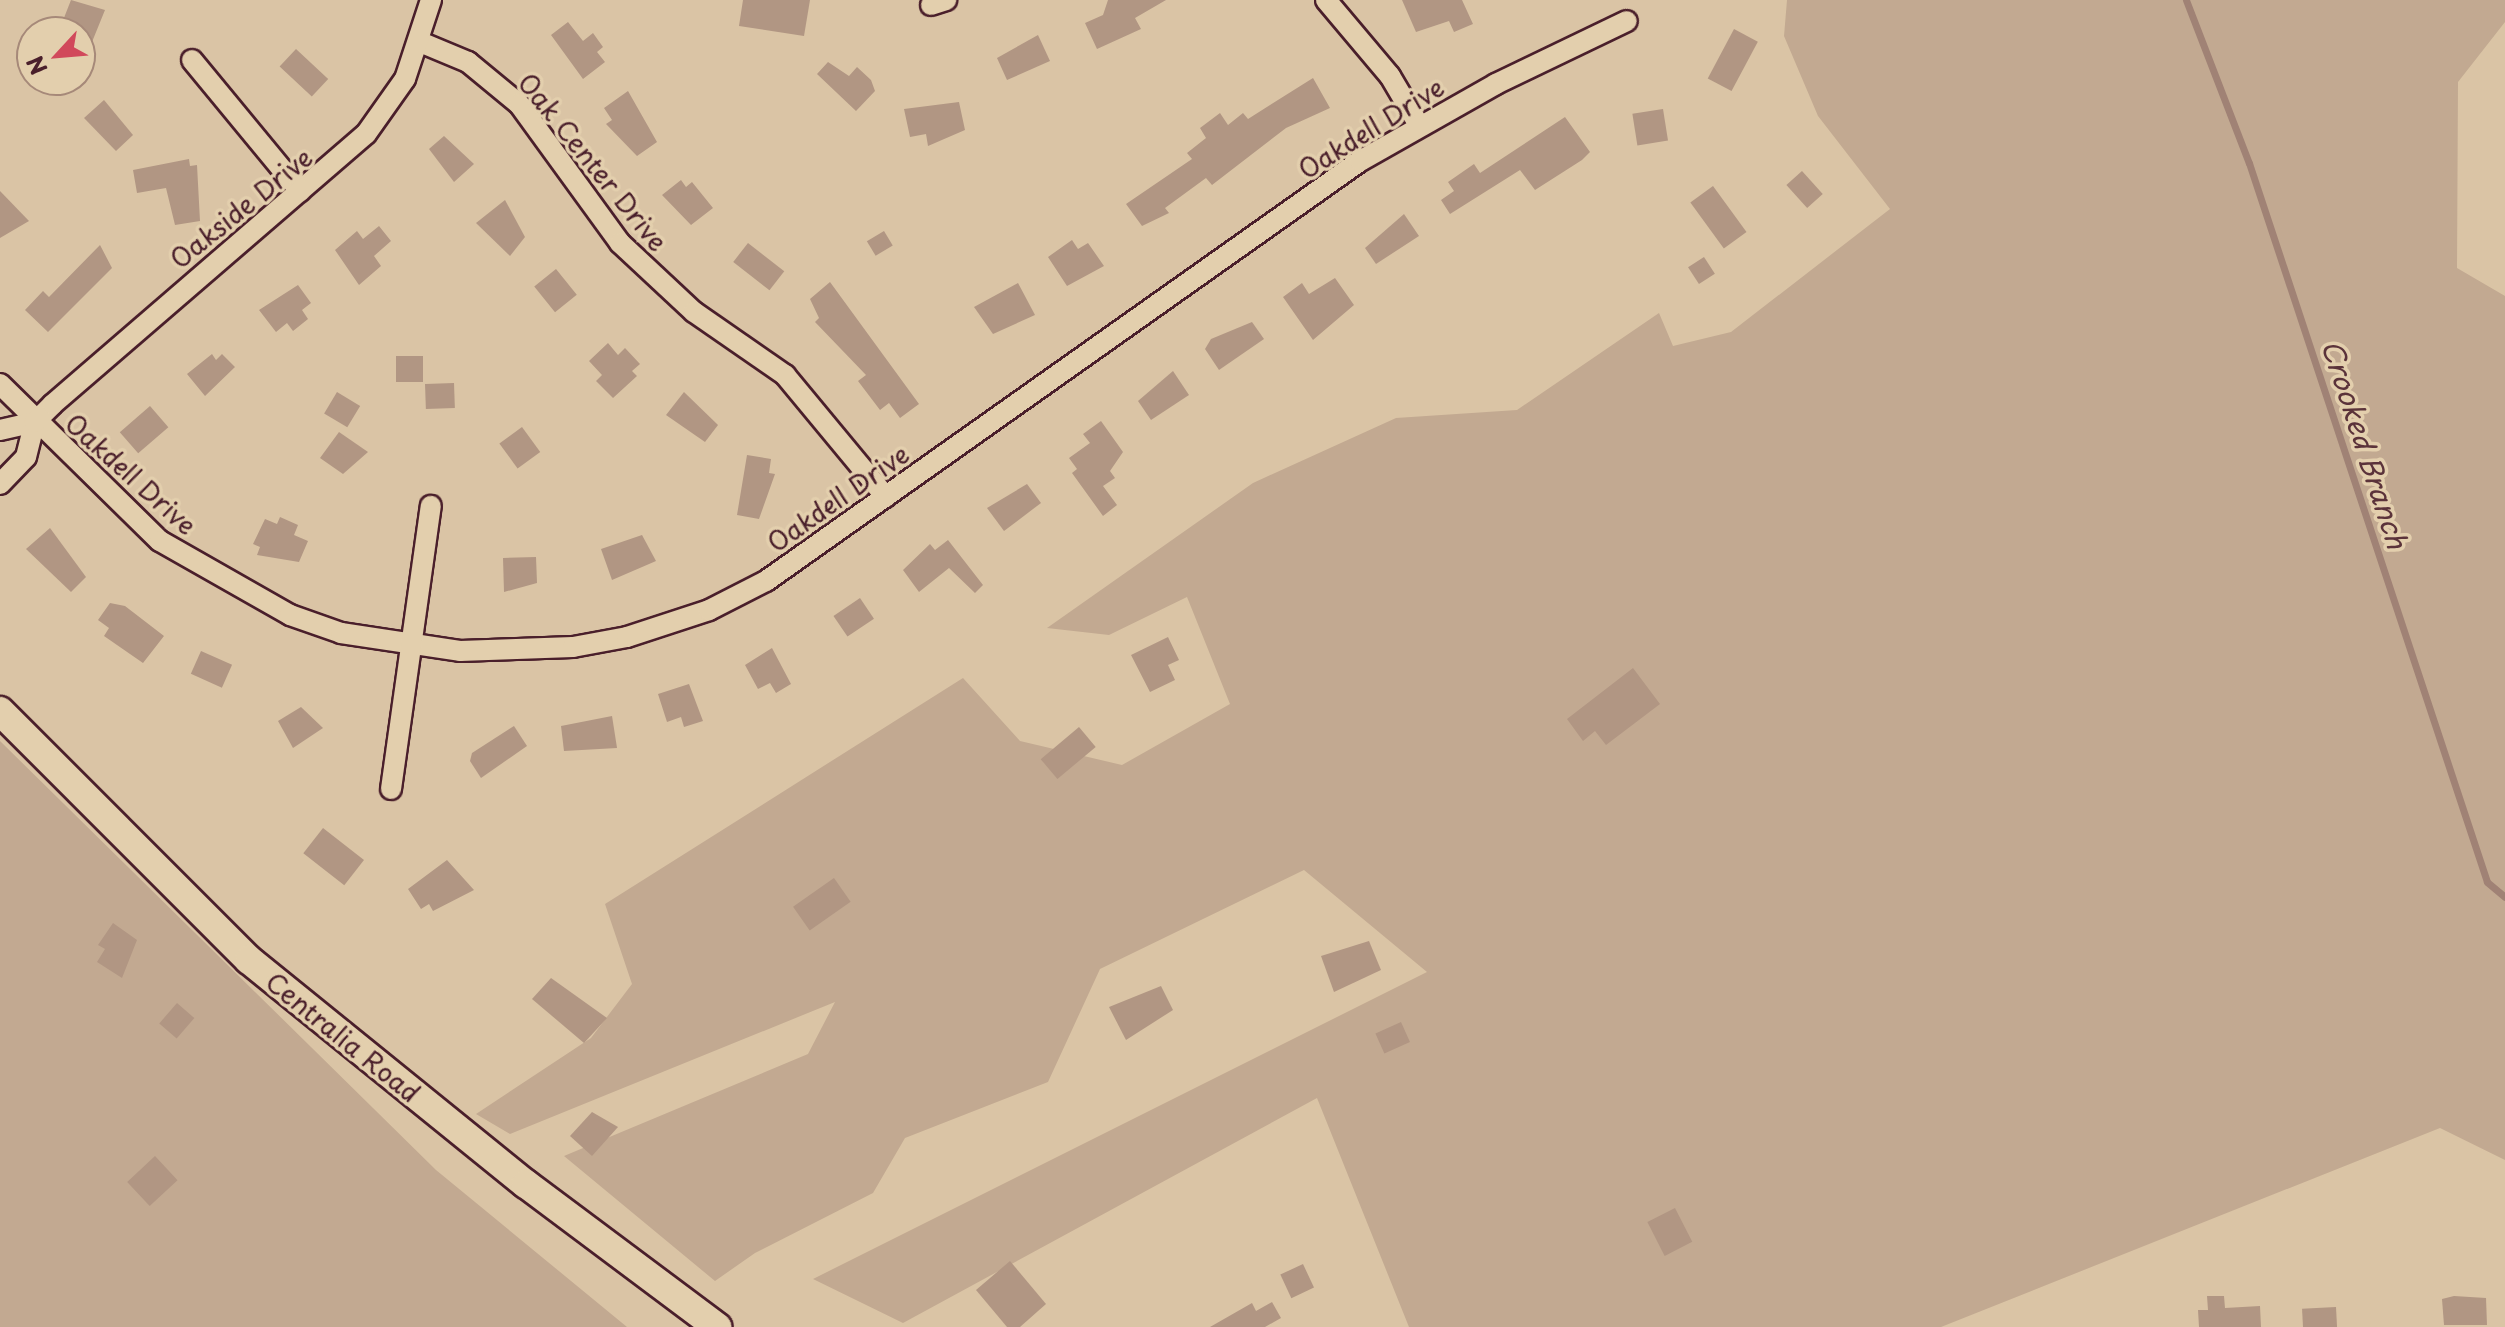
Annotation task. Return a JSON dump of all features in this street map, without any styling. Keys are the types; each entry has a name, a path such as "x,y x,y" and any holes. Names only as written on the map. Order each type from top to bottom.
{"main road":[{"name":"Centralia Road","path":"0,711 249,960 526,1184 717,1327"}],"street":[{"name":"Oakside Drive","path":"0,430 35,422 366,134 405,79 420,42 431,0"},
{"path":"1326,0 1390,76 1419,125"},
{"name":"Oakdell Drive","path":"0,384 35,422 160,541 204,572 290,615 411,646 508,653 573,647 669,625 766,581 1419,125 1627,21"},
{"name":"Oak Center Drive","path":"420,42 468,62 519,104 620,243 694,312 785,375 886,497"},
{"path":"192,60 300,191"},
{"path":"0,484 26,457 35,422"},
{"path":"391,789 431,506"}],"shaded area":[{"path":"1787,0 2505,0 2505,22 2458,82 2457,268 2505,296 2505,1160 2440,1128 1941,1327 1409,1327 1317,1098 903,1323 813,1279 1427,972 1304,870 1100,969 1048,1082 905,1138 873,1193 755,1253 715,1281 564,1156 808,1054 835,1002 510,1134 476,1114 591,1038 632,984 605,904 963,678 1020,741 1122,765 1230,704 1187,597 1109,635 1047,628 1253,483 1396,418 1517,410 1659,313 1673,346 1731,332 1890,209 1818,116 1784,36"},
{"path":"0,741 436,1170 627,1327 0,1327"}],"building":[{"path":"71,0 105,10 96,32 96,16 65,16"},
{"path":"743,0 810,0 804,36 739,26"},
{"path":"1108,0 1166,0 1135,18 1141,29 1097,49 1085,23 1103,15"},
{"path":"1402,0 1462,0 1473,24 1454,32 1449,21 1416,32"},
{"path":"568,22 583,41 593,33 603,47 597,52 605,62 583,79 551,35"},
{"path":"1734,29 1758,42 1732,91 1708,78"},
{"path":"1038,35 1050,61 1007,80 997,58"},
{"path":"296,49 328,79 312,97 280,67"},
{"path":"828,62 849,76 857,67 871,80 875,91 856,111 817,74"},
{"path":"1313,78 1330,108 1286,128 1212,185 1206,178 1165,208 1169,213 1142,226 1126,204 1192,159 1187,153 1206,138 1200,128 1220,113 1228,125 1243,113 1248,119"},
{"path":"628,91 657,142 637,156 606,124 612,120 604,108"},
{"path":"104,100 133,135 116,151 84,118"},
{"path":"959,102 965,130 928,146 926,134 910,137 904,109"},
{"path":"1663,109 1668,141 1637,145 1632,114"},
{"path":"1565,117 1590,152 1582,160 1535,190 1520,170 1450,214 1441,200 1454,191 1448,182 1474,164 1480,173"},
{"path":"444,136 474,164 454,182 429,149"},
{"path":"189,159 190,166 197,165 200,221 175,225 166,188 137,193 133,170"},
{"path":"1802,171 1823,194 1807,208 1786,185"},
{"path":"681,180 686,187 692,182 713,208 691,225 662,195"},
{"path":"1713,186 1747,232 1724,249 1690,202"},
{"path":"0,191 29,221 0,238"},
{"path":"505,200 525,237 510,256 476,223"},
{"path":"1404,214 1419,236 1376,264 1365,248"},
{"path":"379,226 391,241 374,256 381,266 359,285 335,250 357,231 363,239"},
{"path":"884,231 893,246 876,256 867,241"},
{"path":"1072,240 1078,249 1088,243 1104,266 1067,286 1048,257"},
{"path":"748,243 784,271 769,290 733,262"},
{"path":"100,245 112,268 48,332 25,310 43,291 49,297"},
{"path":"1704,257 1715,274 1699,284 1688,267"},
{"path":"556,269 577,295 555,312 534,287"},
{"path":"1335,278 1354,305 1313,340 1283,297 1302,283 1309,294"},
{"path":"830,282 919,404 900,418 889,403 880,410 858,381 866,375 815,322 819,318 810,299"},
{"path":"1018,283 1035,315 993,334 974,307"},
{"path":"298,285 311,303 302,310 308,319 293,331 287,323 276,332 259,310"},
{"path":"1252,322 1264,339 1219,370 1205,349 1211,339"},
{"path":"608,343 618,355 625,348 640,364 632,371 637,376 613,398 596,381 602,375 589,361"},
{"path":"212,354 216,360 222,354 235,367 205,396 187,374"},
{"path":"396,356 423,356 423,382 396,382"},
{"path":"1173,371 1189,395 1151,420 1138,401"},
{"path":"454,383 455,408 426,409 425,384"},
{"path":"337,392 360,406 347,427 324,413"},
{"path":"684,392 718,425 705,442 666,415"},
{"path":"150,406 168,427 138,453 120,432"},
{"path":"1101,421 1123,452 1110,471 1115,478 1103,486 1117,505 1103,516 1072,473 1077,469 1069,458 1090,443 1083,434"},
{"path":"522,427 540,452 518,469 499,443"},
{"path":"339,432 368,452 343,474 320,458"},
{"path":"747,455 771,459 769,473 775,474 759,519 737,515"},
{"path":"1027,484 1041,503 1004,531 987,508"},
{"path":"280,517 298,525 294,535 308,541 299,562 257,555 260,547 253,544 265,519 277,524"},
{"path":"50,528 86,577 71,592 26,549"},
{"path":"642,535 656,561 612,580 601,549"},
{"path":"948,540 983,585 975,593 949,568 919,592 903,570 930,544 935,550"},
{"path":"536,557 537,583 504,592 503,558"},
{"path":"860,598 874,619 847,637 833,616"},
{"path":"110,603 125,606 164,636 143,663 104,636 109,628 98,620"},
{"path":"1168,637 1179,660 1168,665 1175,680 1150,692 1131,655"},
{"path":"772,648 791,684 776,693 770,683 758,689 745,665"},
{"path":"201,651 232,665 222,688 191,674"},
{"path":"1633,668 1660,704 1606,745 1595,731 1583,741 1567,719"},
{"path":"689,684 703,721 684,727 681,717 667,722 658,694"},
{"path":"301,707 323,728 293,748 278,721"},
{"path":"612,716 617,748 564,751 561,726"},
{"path":"514,726 527,746 481,778 470,761 472,753"},
{"path":"1079,727 1096,747 1057,779 1041,759"},
{"path":"323,828 364,860 344,885 303,853"},
{"path":"447,860 474,890 433,911 429,904 421,909 408,889"},
{"path":"834,878 851,902 810,930 793,907"},
{"path":"113,923 137,940 122,978 97,962 105,949 98,945"},
{"path":"1369,941 1381,970 1334,992 1321,956"},
{"path":"551,978 607,1018 584,1043 532,999"},
{"path":"1161,986 1173,1010 1126,1040 1109,1007"},
{"path":"177,1003 194,1018 177,1038 159,1023"},
{"path":"1401,1022 1410,1042 1384,1053 1375,1033"},
{"path":"592,1112 618,1127 592,1156 570,1136"},
{"path":"155,1156 178,1180 150,1206 127,1182"},
{"path":"1675,1208 1692,1242 1665,1256 1647,1222"},
{"path":"1010,1261 1046,1304 1020,1327 1007,1327 976,1290"},
{"path":"1303,1264 1314,1288 1291,1298 1280,1275"},
{"path":"2207,1296 2224,1296 2225,1308 2260,1306 2261,1327 2199,1327 2198,1310 2208,1310"},
{"path":"2454,1296 2486,1298 2487,1325 2444,1325 2442,1299"},
{"path":"1272,1302 1281,1318 1265,1327 1210,1327 1252,1303 1256,1311"},
{"path":"2336,1307 2337,1327 2303,1327 2302,1309"}],"waterway":[{"name":"Crooked Branch","path":"2186,0 2249,163 2487,882 2505,897"}]}
